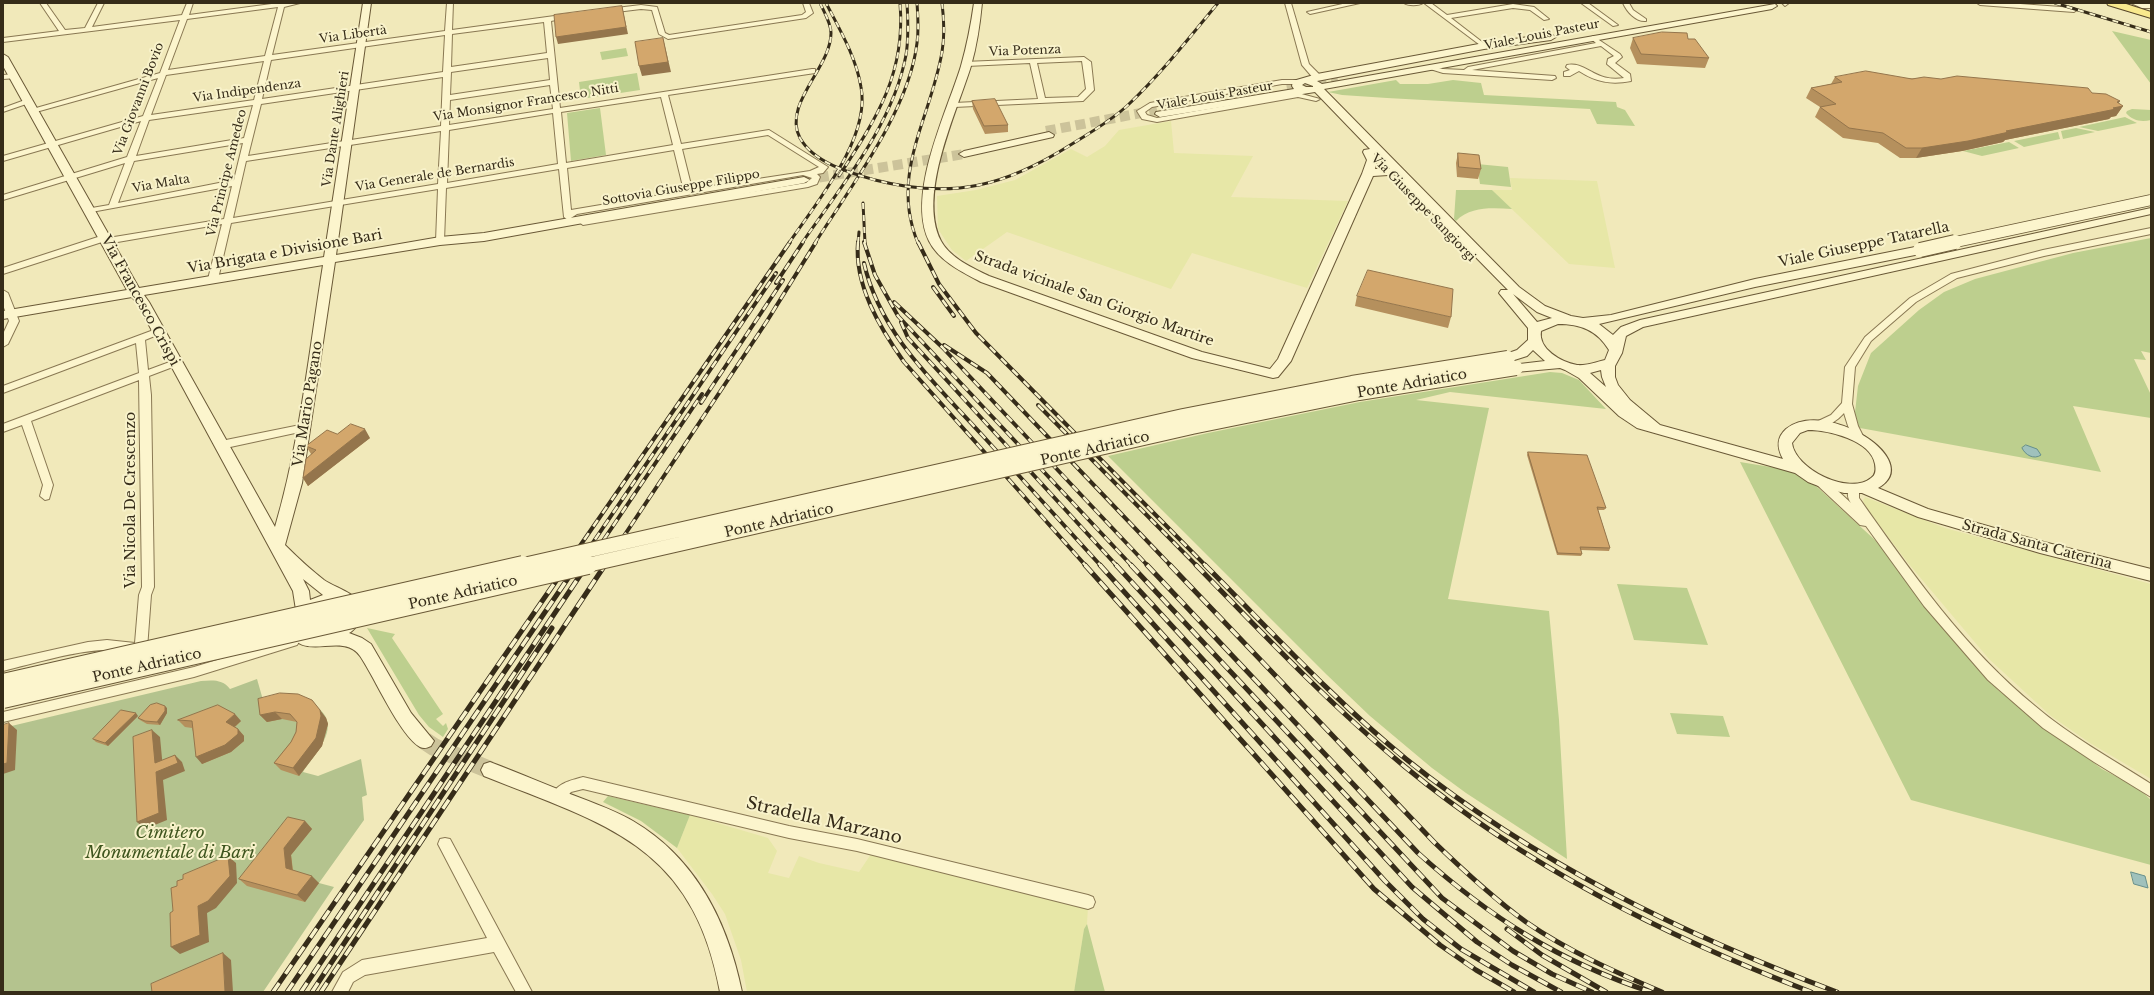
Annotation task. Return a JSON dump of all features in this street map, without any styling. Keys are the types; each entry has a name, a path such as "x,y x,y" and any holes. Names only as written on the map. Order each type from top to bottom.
{"main road":[{"name":"Via Dante Alighieri","path":"329,260 368,3"},
{"name":"Strada vicinale San Giorgio Martire","path":"978,3 976,26 954,105 941,142 928,197 928,222 935,241 943,252 963,268 985,279 1140,336 1244,368 1273,374 1284,361 1368,174"},
{"name":"Viale Louis Pasteur","path":"1310,87 1484,46 1540,39 1740,3"},
{"path":"1758,3 1772,6"},
{"name":"Viale Louis Pasteur","path":"1310,87 1519,53 1785,3"},
{"path":"2112,3 2151,15"},
{"path":"1540,39 1336,79 1522,48 1593,38"},
{"name":"Via Francesco Crispi","path":"3,57 8,77 31,106 135,293 143,302 175,364 277,545 282,559 301,591 304,612"},
{"path":"1176,111 1285,87 1159,112 1176,111 1310,87"},
{"name":"Via Giuseppe Sangiorgi","path":"1310,87 1368,152 1521,309 1535,328"},
{"name":"Via Giuseppe Sangiorgi","path":"1310,87 1515,290 1541,309 1566,320"},
{"path":"963,152 1048,133"},
{"path":"1368,152 1372,160 1368,174 1388,172"},
{"name":"Sottovia Giuseppe Filippo","path":"440,241 458,241 565,220 805,177"},
{"name":"Viale Giuseppe Tatarella","path":"1584,322 1611,319 1755,283 1920,250 2151,200"},
{"name":"Viale Giuseppe Tatarella","path":"1616,350 1617,337 1622,331 1640,324 1851,276 2151,211"},
{"name":"Via Brigata e Divisione Bari","path":"8,314 440,241"},
{"name":"Via Mario Pagano","path":"277,545 295,483 305,428 329,260"},
{"path":"1610,363 1588,369 1574,369 1559,364 1547,357 1534,341 1535,328 1553,320 1566,320 1584,322 1606,334 1616,350 1615,356 1610,363 1608,375 1609,383 1614,391 1639,416 1657,430"},
{"name":"Ponte Adriatico","path":"3,699 1206,424 1512,363 1534,341"},
{"name":"Ponte Adriatico","path":"3,683 1183,416 1352,383 1512,363 1559,364"},
{"path":"1574,369 1596,386 1629,419 1657,430 1800,469"},
{"name":"Strada Santa Caterina","path":"1784,445 1785,438 1793,430 1807,425 1818,425 1839,429 1859,438 1878,454 1883,464 1884,472 1893,490 1902,499 1924,513"},
{"path":"1751,455 1784,445 1789,457 1800,469"},
{"name":"Strada Santa Caterina","path":"1800,469 1820,481 1838,487 1859,488 1924,513 2040,547 2151,575"},
{"path":"1859,488 1873,485 1881,480 1884,472"},
{"name":"Via Francesco Crispi","path":"277,545 318,584 341,598"},
{"path":"365,650 360,630 352,619 353,605 348,600 341,598 321,601 304,612 298,619 296,629 298,635 305,640 349,638 356,641 365,650 405,718 425,741"},
{"path":"324,639 339,632 352,619"},
{"path":"490,770 620,824 645,839 673,863 691,887 708,916 720,944 731,992"}],"street":[{"path":"43,3 63,32"},
{"path":"87,30 101,3"},
{"name":"Via Giovanni Bovio","path":"113,205 190,3"},
{"path":"3,40 297,3"},
{"path":"440,241 450,3"},
{"path":"598,12 641,4 655,8 662,34 672,36 804,17 810,13 806,3"},
{"path":"1288,3 1306,65 1310,87"},
{"path":"1310,12 1357,3"},
{"path":"1407,3 1420,3"},
{"path":"1428,3 1484,46"},
{"path":"1584,3 1615,25"},
{"path":"1626,3 1630,11 1644,20"},
{"path":"1980,3 2074,10"},
{"path":"2134,3 2142,6 2151,6"},
{"name":"Via Principe Amedeo","path":"213,280 281,4"},
{"path":"1446,17 1513,6 1532,8 1546,19"},
{"name":"Via Libertà","path":"3,110 31,106 162,74 576,16"},
{"path":"548,20 563,166 565,220"},
{"path":"1567,74 1576,71 1570,67 1576,66 1596,80 1616,82 1628,79 1627,76 1610,63 1618,56 1593,38"},
{"path":"1468,73 1468,69 1602,44"},
{"name":"Via Indipendenza","path":"3,159 145,119 551,55"},
{"name":"Via Potenza","path":"966,64 1084,59 1087,62 1090,90 1080,99 1042,101"},
{"path":"954,105 1042,101 1033,61"},
{"path":"1495,64 1510,76"},
{"path":"1431,68 1468,73 1552,78"},
{"name":"Via Monsignor Francesco Nitti","path":"244,159 812,71"},
{"path":"446,98 554,82"},
{"name":"Viale Louis Pasteur","path":"1282,82 1310,87 1291,96 1157,120 1145,118 1141,111 1150,105 1282,82"},
{"path":"664,93 688,193"},
{"name":"Via Generale de Bernardis","path":"3,271 105,239 228,222 769,132 824,167 820,171 805,177"},
{"path":"3,198 130,158 248,140"},
{"path":"565,220 574,212 688,193 805,177"},
{"name":"Via Malta","path":"89,211 113,205 238,182"},
{"path":"1859,438 1852,426 1847,404 1850,367 1868,339 1913,300 1954,276 2043,253 2133,236 2151,231"},
{"path":"2133,236 2151,236"},
{"path":"3,293 8,314 14,321 3,344"},
{"path":"3,390 158,331"},
{"name":"Via Nicola De Crescenzo","path":"140,339 146,395 148,587 145,595 141,649"},
{"path":"3,428 175,364"},
{"path":"1818,425 1835,417 1847,404"},
{"path":"25,420 48,486 45,496"},
{"path":"221,445 305,428"},
{"path":"1820,481 1859,517 1885,544"},
{"path":"1859,488 1853,498 1885,544 1963,644 1988,672 2017,699 2067,736 2151,791"},
{"path":"3,666 88,647 107,645 141,649 304,612"},
{"path":"3,717 194,672 252,653 305,640"},
{"path":"74,700 60,698 57,679 70,656 88,647"},
{"path":"3,670 11,672 8,690 3,699"},
{"name":"Stradella Marzano","path":"557,798 567,787 583,783 789,832 857,845 1088,902"},
{"path":"444,844 496,944 524,992"},
{"path":"340,992 348,977 362,968 496,944"}],"green space":[{"path":"2112,31 2151,40 2151,84"},
{"path":"626,48 628,56 602,60 600,52"},
{"path":"637,73 640,90 581,99 579,82"},
{"path":"1396,80 1400,84 1428,84 1453,80 1481,83 1484,95 1616,102 1617,107 1625,110 1635,126 1597,124 1590,109 1387,98 1342,95 1328,92"},
{"path":"600,108 606,155 571,161 567,113"},
{"path":"2132,109 2151,110 2151,120 2141,121 2131,118 2126,113"},
{"path":"2125,117 2137,123 2098,131 2079,127"},
{"path":"1171,121 1174,153 1253,156 1231,197 1348,201 1307,288 1192,253 1171,289 1007,232 966,261 952,250 938,229 937,196 976,190 1015,180 1071,149 1087,157 1105,146 1119,130"},
{"path":"2076,128 2095,132 2063,139 2061,131"},
{"path":"2058,132 2060,139 2024,147 2014,141"},
{"path":"2009,142 2019,148 1982,156 1963,151"},
{"path":"1477,164 1508,167 1511,187 1480,184"},
{"path":"1510,178 1597,181 1615,268 1569,264 1492,190 1512,190"},
{"path":"1456,190 1492,190 1512,209 1489,208 1475,210 1462,216 1456,221 1454,219"},
{"path":"2151,238 2151,353 2141,351 2146,360 2134,359 2151,395 2151,418 2073,406 2101,472 1860,428 1854,421 1858,386 1871,353 1919,310 1944,292 1975,279 2073,253"},
{"path":"1550,372 1562,373 1579,380 1606,409 1450,392 1416,400 1489,408 1448,599 1549,611 1559,720 1567,859 1466,793 1432,768 1370,716 1108,456 1208,433 1360,402"},
{"path":"1740,462 1789,470 1815,485 1875,540 1998,690 2102,769 2138,788 2151,800 2151,865 1911,800"},
{"path":"1865,497 1945,528 2151,584 2151,779 2090,743 2051,716 1989,659 1908,563 1867,509 1863,501"},
{"path":"1617,584 1687,588 1708,645 1634,640"},
{"path":"367,628 395,634 392,638 443,714 436,719 443,726 446,723 448,729 443,737 429,727 419,715"},
{"name":"Cimitero Monumentale di Bari","path":"257,679 265,707 312,704 322,712 327,720 328,728 326,737 303,772 318,776 361,759 367,795 362,797 364,820 319,883 334,887 263,992 3,992 3,728 201,681 213,680 221,682 230,689"},
{"path":"1670,713 1723,716 1730,737 1677,734"},
{"path":"608,796 690,815 677,848 641,821 603,802"},
{"path":"690,815 768,838 777,851 768,873 789,878 799,856 819,863 859,872 871,854 1088,906 1087,924 1084,929 1074,992 747,992 741,960 725,914 712,894 677,848"},
{"path":"1087,924 1105,992 1074,992 1084,929"}],"water":[{"path":"2026,445 2037,449 2041,455 2033,457 2027,455 2022,448"},
{"path":"2131,872 2145,876 2148,888 2134,884"}],"building":[{"path":"622,6 626,27 556,37 554,15"},
{"path":"1662,32 1687,33 1688,39 1695,39 1709,58 1641,54 1633,38"},
{"path":"663,38 668,62 639,66 635,42"},
{"path":"1866,71 1912,79 1924,77 1941,79 1957,76 2088,88 2092,93 2106,94 2120,101 2117,102 2123,106 2113,108 2116,109 2006,131 2009,132 1968,141 1922,148 1906,148 1883,133 1849,128 1820,107 1836,104 1811,88 1842,82 1835,77"},
{"path":"995,99 1008,125 984,126 972,101"},
{"path":"1458,153 1479,155 1481,169 1459,167"},
{"path":"1368,270 1453,289 1451,317 1357,296"},
{"path":"351,424 365,429 303,478 306,459 316,450 306,446 327,430 337,434"},
{"path":"1528,452 1587,455 1606,508 1597,507 1610,548 1580,547 1582,554 1558,553"},
{"path":"280,693 298,694 312,700 320,710 321,716 316,738 293,768 274,763 291,742 296,732 297,722 290,714 275,712 260,715 258,699"},
{"path":"157,703 165,706 165,711 157,722 145,721 138,718 150,705"},
{"path":"218,705 235,714 226,722 238,729 238,734 225,745 196,757 192,721 178,720"},
{"path":"121,710 136,713 105,743 93,739"},
{"path":"9,723 7,763 3,764 3,725"},
{"path":"152,730 155,763 175,755 178,763 156,772 159,813 137,822 133,737"},
{"path":"288,817 305,821 284,848 286,868 312,876 297,895 239,879"},
{"path":"228,856 230,876 208,901 198,906 200,935 171,947 170,913 173,911 171,888 177,886 177,881 183,879 183,875"},
{"path":"223,953 225,992 152,992 151,984"}],"tunnel":[{"path":"1287,89 1338,81"},
{"path":"1046,131 1157,110"},
{"path":"804,180 964,154"},
{"path":"425,741 434,747 490,770"}],"railway":[{"path":"820,3 829,21 831,29 829,46 824,59 802,99 797,112 796,125 800,138 806,147 823,160 839,168"},
{"path":"826,3 847,44 859,76 861,87 862,107 858,127 850,148 839,168"},
{"path":"843,170 865,135 886,95 898,52 901,28 900,3"},
{"path":"852,173 878,130 890,106 899,81 907,48 907,3"},
{"path":"859,175 891,121 903,95 912,69 917,43 917,3"},
{"path":"909,187 915,146 937,76 942,52 944,39 942,3"},
{"path":"909,187 929,189 954,188 978,185 1001,179 1024,170 1072,144 1115,116 1140,93 1174,56 1218,3"},
{"path":"2055,3 2151,32"},
{"path":"789,243 839,168"},
{"path":"839,176 843,170"},
{"path":"843,170 852,173"},
{"path":"802,243 852,173"},
{"path":"852,173 859,175"},
{"path":"815,243 859,175"},
{"path":"859,175 909,187"},
{"path":"909,187 910,218 918,243"},
{"path":"863,203 865,243"},
{"path":"858,243 859,232"},
{"path":"566,566 790,242"},
{"path":"776,283 803,242"},
{"path":"604,566 767,321 816,242"},
{"path":"864,242 875,275 898,316 1132,566"},
{"path":"918,242 939,284 976,333 1206,566"},
{"path":"858,243 860,274 864,290 886,335 904,362 1086,566"},
{"path":"864,263 872,289 883,313 896,335 912,357 1101,566"},
{"path":"577,566 776,273"},
{"path":"701,403 783,280"},
{"path":"933,287 954,316"},
{"path":"894,302 942,347 1148,566"},
{"path":"901,322 908,338 1117,566"},
{"path":"944,345 987,373 1171,566"},
{"path":"586,566 702,394"},
{"path":"1038,405 1197,566"},
{"path":"273,992 567,565"},
{"path":"287,992 577,565"},
{"path":"301,992 587,565"},
{"path":"321,992 605,565"},
{"path":"1085,565 1374,889 1440,945 1476,970 1514,992"},
{"path":"1100,565 1385,881 1423,919 1461,949 1534,992"},
{"path":"1116,565 1412,887 1477,942 1512,965 1561,992"},
{"path":"1131,565 1442,898 1513,951 1552,974 1592,992"},
{"path":"1147,565 1418,853 1445,876 1499,917 1556,952 1586,967 1651,992"},
{"path":"1170,565 1434,842 1490,894 1542,933 1575,952 1609,969 1662,992"},
{"path":"1196,565 1246,617 1350,719 1404,766 1450,802 1498,836 1547,867 1598,896 1650,922 1703,947 1811,992"},
{"path":"1205,565 1303,665 1379,736 1406,759 1455,796 1506,831 1558,863 1612,893 1667,920 1723,946 1837,992"},
{"path":"312,992 552,628"},
{"path":"1507,929 1542,955 1606,992"}]}
